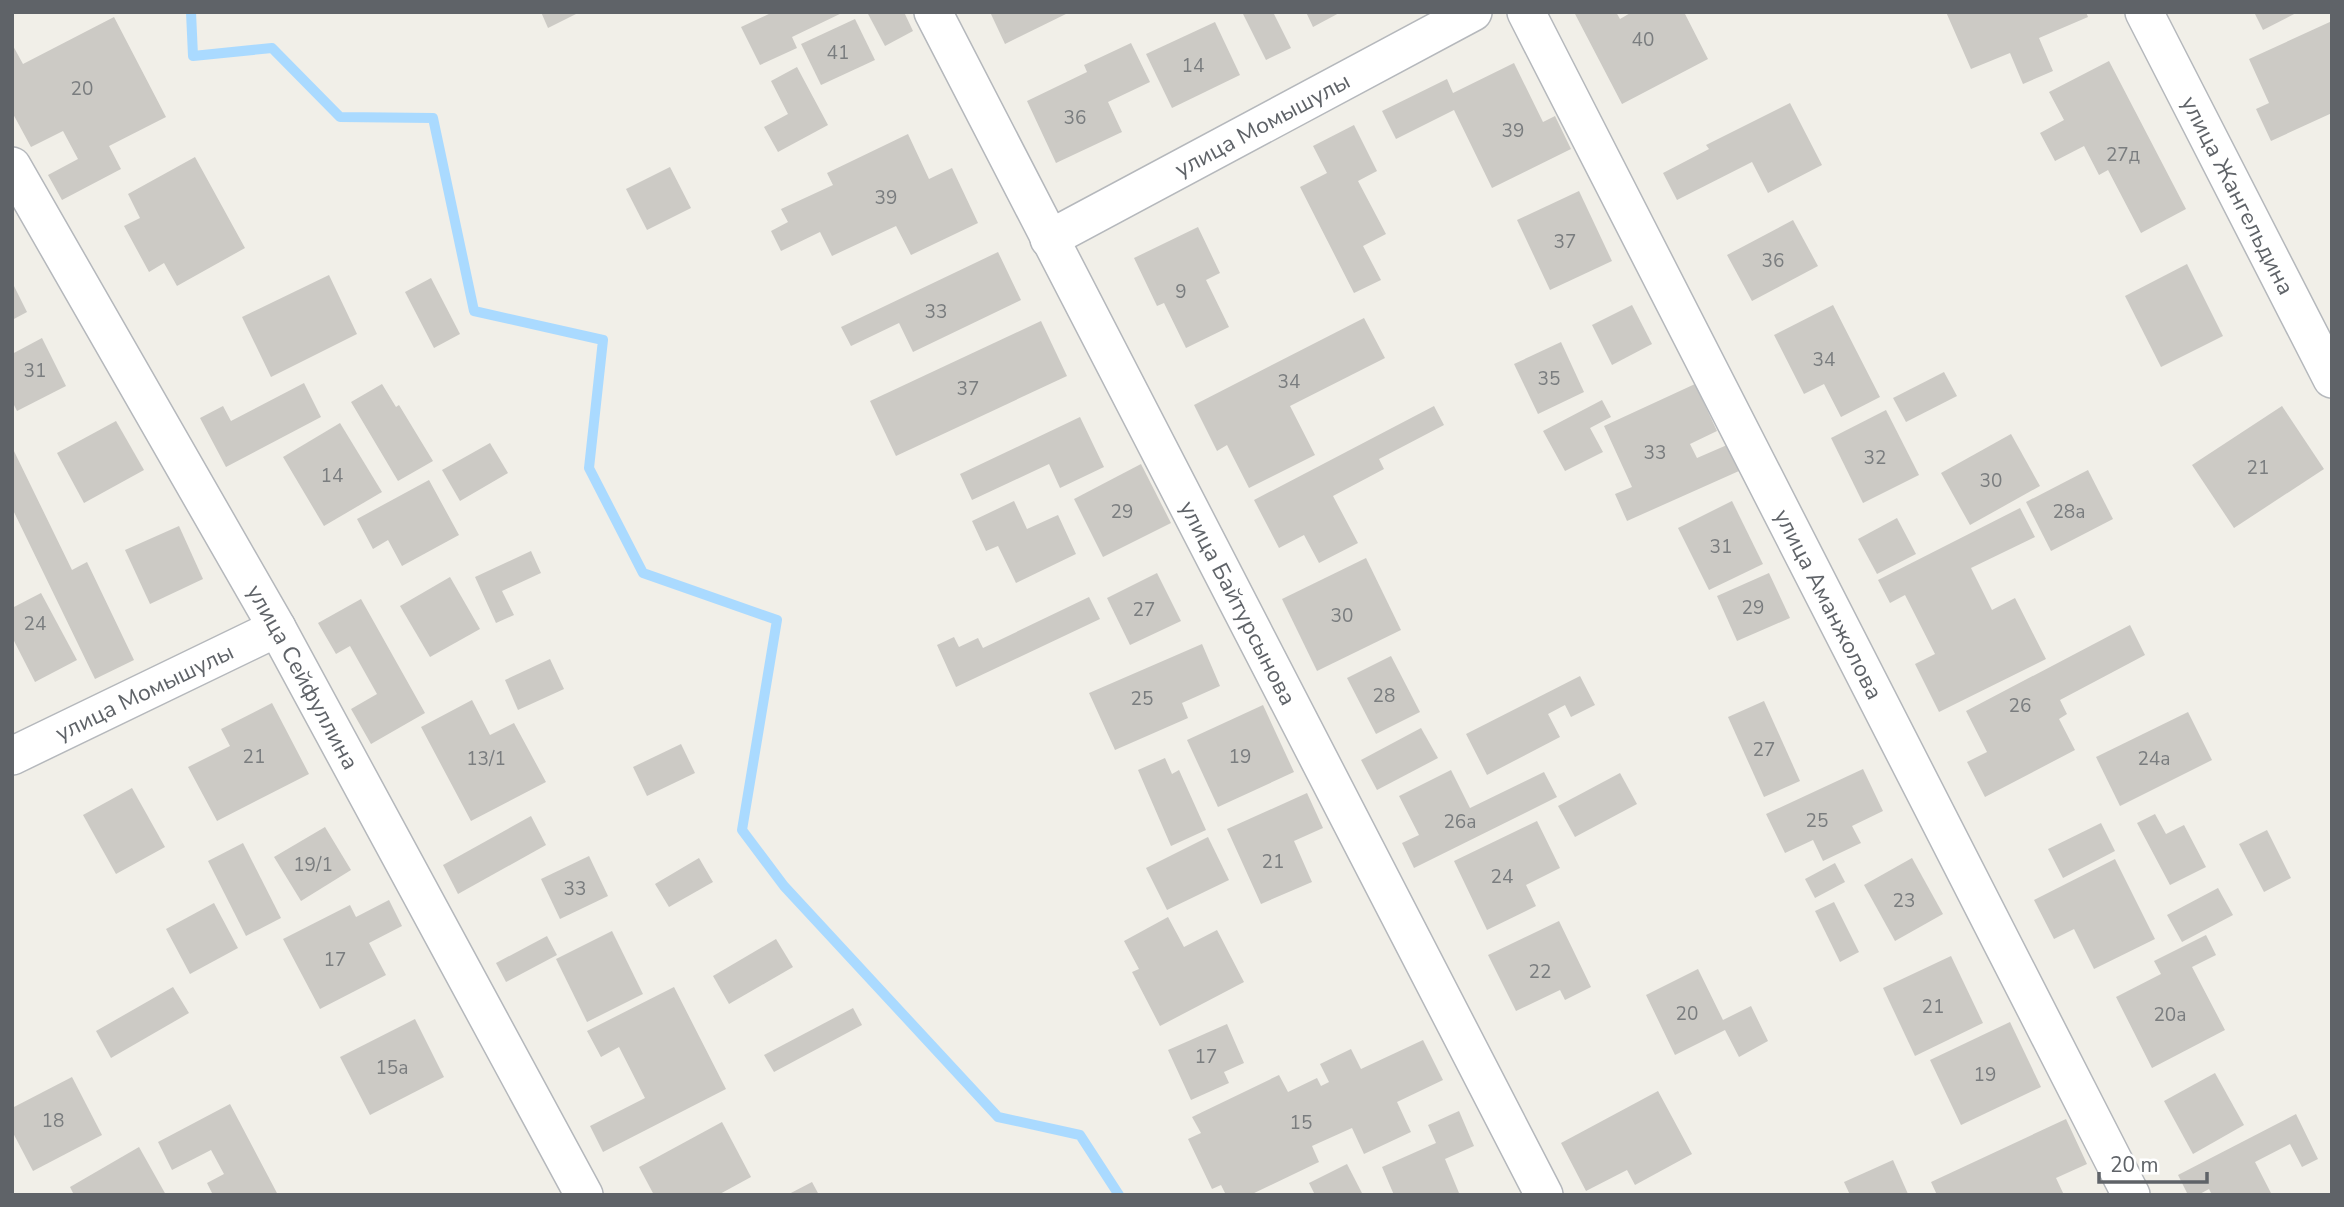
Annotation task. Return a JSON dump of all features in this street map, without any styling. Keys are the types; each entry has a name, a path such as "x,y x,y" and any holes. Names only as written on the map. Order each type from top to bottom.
{"street":[{"name":"улица Байтурсынова","path":"933,12 1544,1195"},
{"name":"улица Момышулы","path":"1049,239 1473,12"},
{"name":"улица Аманжолова","path":"1526,12 2131,1195"},
{"name":"улица Жангельдина","path":"2144,12 2332,379"},
{"name":"улица Сейфуллина","path":"12,166 277,628 584,1195"},
{"name":"улица Момышулы","path":"12,756 277,628"}],"building":[{"path":"541,12 580,12 548,28"},
{"path":"773,12 844,12 792,37 797,48 760,65 741,27"},
{"path":"867,12 904,12 913,31 885,46"},
{"path":"990,12 1070,12 1005,44"},
{"path":"1242,12 1273,12 1291,48 1266,60"},
{"path":"1306,12 1341,12 1313,27"},
{"path":"1574,12 1616,12 1620,19 1632,12 1684,12 1708,59 1622,104"},
{"path":"1946,12 2086,12 2088,17 2039,38 2053,71 2023,84 2010,53 1971,69"},
{"path":"2254,12 2298,12 2263,30"},
{"path":"114,17 166,117 109,146 121,169 62,200 48,175 78,159 63,131 31,147 12,112 12,44 23,64"},
{"path":"855,19 875,60 821,85 801,44"},
{"path":"2332,21 2332,113 2271,141 2256,109 2269,103 2249,59"},
{"path":"1215,22 1240,75 1172,108 1146,54"},
{"path":"1131,43 1150,82 1108,102 1122,132 1056,163 1027,101 1087,72 1084,65"},
{"path":"2109,61 2186,209 2141,233 2108,170 2099,175 2084,146 2055,161 2040,133 2064,120 2049,92"},
{"path":"1514,63 1543,122 1555,116 1571,149 1492,188 1454,110 1396,139 1382,111 1447,79 1453,93"},
{"path":"797,67 828,125 778,152 764,127 788,114 771,81"},
{"path":"1790,103 1822,165 1768,193 1752,162 1677,200 1663,173 1709,149 1706,145"},
{"path":"1354,125 1377,171 1358,181 1386,234 1363,246 1381,280 1354,293 1300,187 1327,173 1313,146"},
{"path":"908,134 929,179 952,168 978,223 911,255 896,226 832,256 820,232 781,251 771,231 788,222 781,209 833,185 827,173"},
{"path":"195,157 245,248 177,286 164,263 149,272 124,226 140,218 128,194"},
{"path":"670,167 691,208 647,230 626,189"},
{"path":"1579,191 1612,261 1550,290 1517,220"},
{"path":"1793,220 1818,266 1752,301 1727,255"},
{"path":"1198,227 1220,273 1206,280 1229,327 1186,348 1164,303 1157,306 1134,258"},
{"path":"998,252 1021,300 913,352 899,323 851,346 841,327"},
{"path":"2187,264 2223,336 2161,367 2125,296"},
{"path":"329,275 357,334 271,377 242,317"},
{"path":"431,278 460,334 434,348 405,292"},
{"path":"12,282 27,312 12,320"},
{"path":"1632,305 1652,344 1612,365 1592,325"},
{"path":"1833,305 1880,397 1841,417 1824,384 1804,394 1774,335"},
{"path":"1364,318 1385,358 1290,406 1315,455 1249,488 1227,445 1217,451 1194,405"},
{"path":"1041,321 1067,376 896,456 870,401"},
{"path":"42,338 66,386 17,411 12,401 12,354"},
{"path":"1561,342 1584,392 1538,414 1514,364"},
{"path":"1944,372 1957,396 1906,422 1893,398"},
{"path":"304,383 321,417 226,467 200,418 223,406 231,421"},
{"path":"382,384 396,407 399,405 433,461 398,481 351,402"},
{"path":"1695,384 1717,431 1690,444 1697,458 1727,445 1739,471 1627,521 1615,494 1632,487 1604,426"},
{"path":"1602,400 1611,417 1590,428 1603,452 1565,471 1543,431"},
{"path":"1434,406 1444,425 1379,459 1384,469 1333,496 1358,543 1319,563 1304,535 1279,548 1254,500"},
{"path":"2282,406 2324,469 2234,528 2192,465"},
{"path":"1886,410 1919,475 1863,503 1831,438"},
{"path":"1080,417 1104,467 1060,488 1049,464 972,500 960,474"},
{"path":"116,421 144,470 84,503 57,453"},
{"path":"340,423 382,492 324,526 283,457"},
{"path":"2011,434 2040,486 1970,525 1941,473"},
{"path":"490,443 508,473 460,501 442,470"},
{"path":"12,447 72,570 87,562 134,660 95,679 12,508"},
{"path":"1141,464 1171,523 1103,557 1074,499"},
{"path":"2088,470 2113,519 2051,551 2026,502"},
{"path":"429,480 459,535 402,566 388,540 373,549 357,519"},
{"path":"1014,501 1027,529 1058,515 1076,554 1016,583 998,546 986,551 972,521"},
{"path":"1732,501 1763,564 1709,590 1678,528"},
{"path":"2020,508 2035,537 1971,568 1992,610 2015,598 2046,659 1939,712 1915,664 1935,654 1905,595 1890,603 1878,580"},
{"path":"1897,518 1916,554 1877,574 1858,539"},
{"path":"179,526 203,579 150,604 125,550"},
{"path":"531,551 541,573 502,591 514,615 496,623 475,577"},
{"path":"1366,558 1401,630 1317,671 1282,599"},
{"path":"1157,573 1181,621 1130,645 1107,598"},
{"path":"1769,573 1790,618 1737,641 1717,596"},
{"path":"450,577 480,629 430,657 400,606"},
{"path":"41,593 77,660 35,682 12,637 12,608"},
{"path":"1089,597 1100,619 956,687 937,645 954,637 959,647 978,638 983,648"},
{"path":"361,599 425,713 371,744 351,709 377,694 350,646 336,654 318,623"},
{"path":"2130,625 2145,655 2060,700 2067,714 2059,719 2075,750 1985,797 1967,762 1987,752 1966,711"},
{"path":"1202,644 1220,686 1182,703 1188,718 1115,750 1089,693"},
{"path":"1391,656 1420,712 1376,734 1347,678"},
{"path":"550,659 564,689 518,710 505,680"},
{"path":"1580,676 1595,705 1571,717 1565,705 1548,714 1560,737 1487,775 1466,734"},
{"path":"472,700 490,735 514,723 546,782 471,821 421,727"},
{"path":"1764,701 1800,781 1764,797 1728,717"},
{"path":"272,703 309,774 217,821 188,767 230,746 221,729"},
{"path":"1263,705 1294,772 1218,807 1187,740"},
{"path":"2188,712 2212,760 2120,806 2096,757"},
{"path":"1421,728 1438,758 1377,790 1361,760"},
{"path":"681,744 695,773 647,796 633,767"},
{"path":"1165,758 1172,774 1179,770 1206,830 1171,846 1138,770"},
{"path":"1863,769 1883,811 1852,826 1861,843 1823,861 1813,840 1785,853 1766,814"},
{"path":"1451,770 1470,808 1544,772 1557,797 1414,868 1402,843 1419,835 1399,796"},
{"path":"1620,773 1637,804 1575,837 1558,806"},
{"path":"132,788 165,847 116,874 83,815"},
{"path":"1307,793 1323,828 1294,841 1312,882 1261,904 1227,829"},
{"path":"2155,814 2166,834 2184,825 2206,867 2170,885 2137,823"},
{"path":"531,816 546,845 458,894 443,865"},
{"path":"1537,821 1560,868 1526,885 1536,906 1487,930 1454,861"},
{"path":"2101,823 2115,851 2063,878 2048,849"},
{"path":"325,827 351,870 301,901 274,857"},
{"path":"2267,830 2291,878 2264,892 2239,844"},
{"path":"1208,837 1229,880 1167,910 1146,868"},
{"path":"243,843 281,918 246,936 208,861"},
{"path":"589,856 608,896 560,919 541,879"},
{"path":"699,858 713,882 669,907 655,884"},
{"path":"1912,858 1943,914 1895,941 1864,885"},
{"path":"2115,859 2155,939 2094,969 2074,929 2054,939 2034,900"},
{"path":"1835,863 1845,882 1815,898 1805,879"},
{"path":"2218,888 2233,915 2182,942 2167,915"},
{"path":"389,900 402,926 369,943 386,975 320,1009 283,939 350,905 356,917"},
{"path":"1834,902 1859,952 1840,962 1815,911"},
{"path":"214,903 238,948 190,974 166,929"},
{"path":"1168,917 1184,947 1217,930 1244,982 1160,1026 1132,972 1139,969 1124,941"},
{"path":"1559,921 1591,987 1565,1000 1560,990 1516,1011 1488,955"},
{"path":"612,931 643,994 587,1022 556,959"},
{"path":"2206,935 2216,955 2192,967 2225,1030 2152,1068 2116,997 2161,974 2154,961"},
{"path":"547,936 557,955 506,982 496,963"},
{"path":"776,939 793,967 729,1004 713,976"},
{"path":"1951,956 1983,1023 1915,1056 1883,988"},
{"path":"1698,969 1723,1020 1751,1006 1768,1041 1739,1057 1725,1030 1675,1055 1646,995"},
{"path":"173,987 189,1013 111,1058 96,1031"},
{"path":"674,987 726,1089 603,1152 590,1126 645,1098 619,1047 601,1057 587,1031"},
{"path":"853,1008 862,1025 774,1072 764,1055"},
{"path":"415,1019 444,1077 370,1115 340,1057"},
{"path":"2010,1022 2041,1087 1961,1125 1930,1060"},
{"path":"1227,1024 1244,1063 1224,1072 1229,1083 1191,1100 1168,1050"},
{"path":"1423,1040 1443,1080 1397,1102 1411,1132 1364,1154 1352,1128 1312,1146 1319,1162 1250,1195 1226,1195 1221,1185 1212,1189 1188,1139 1201,1133 1192,1117 1279,1075 1288,1092 1317,1078 1321,1086 1329,1082 1320,1064 1351,1049 1361,1069"},
{"path":"2215,1073 2244,1125 2193,1154 2164,1101"},
{"path":"72,1077 102,1135 33,1171 12,1131 12,1108"},
{"path":"1658,1091 1692,1154 1635,1185 1627,1170 1586,1191 1561,1143"},
{"path":"230,1104 278,1195 213,1195 207,1183 224,1174 211,1150 172,1170 158,1142"},
{"path":"1459,1111 1474,1146 1445,1159 1459,1193 1394,1195 1382,1167 1436,1143 1428,1125"},
{"path":"2296,1114 2318,1159 2302,1167 2290,1144 2255,1162 2272,1195 2212,1195 2209,1189 2198,1195 2188,1195 2178,1175"},
{"path":"2066,1119 2087,1164 2056,1178 2064,1195 1937,1195 1931,1182"},
{"path":"722,1122 751,1177 718,1195 654,1195 639,1167"},
{"path":"139,1147 166,1195 74,1195 70,1187"},
{"path":"1893,1160 1908,1194 1850,1195 1844,1182"},
{"path":"1347,1164 1363,1195 1315,1195 1309,1183"},
{"path":"812,1182 819,1195 787,1195"}],"waterway":[{"path":"191,12 193,56 272,48 340,117 433,118 474,311 603,340 589,468 643,573 777,620 742,830 784,886 998,1117 1080,1135 1119,1195"}]}
